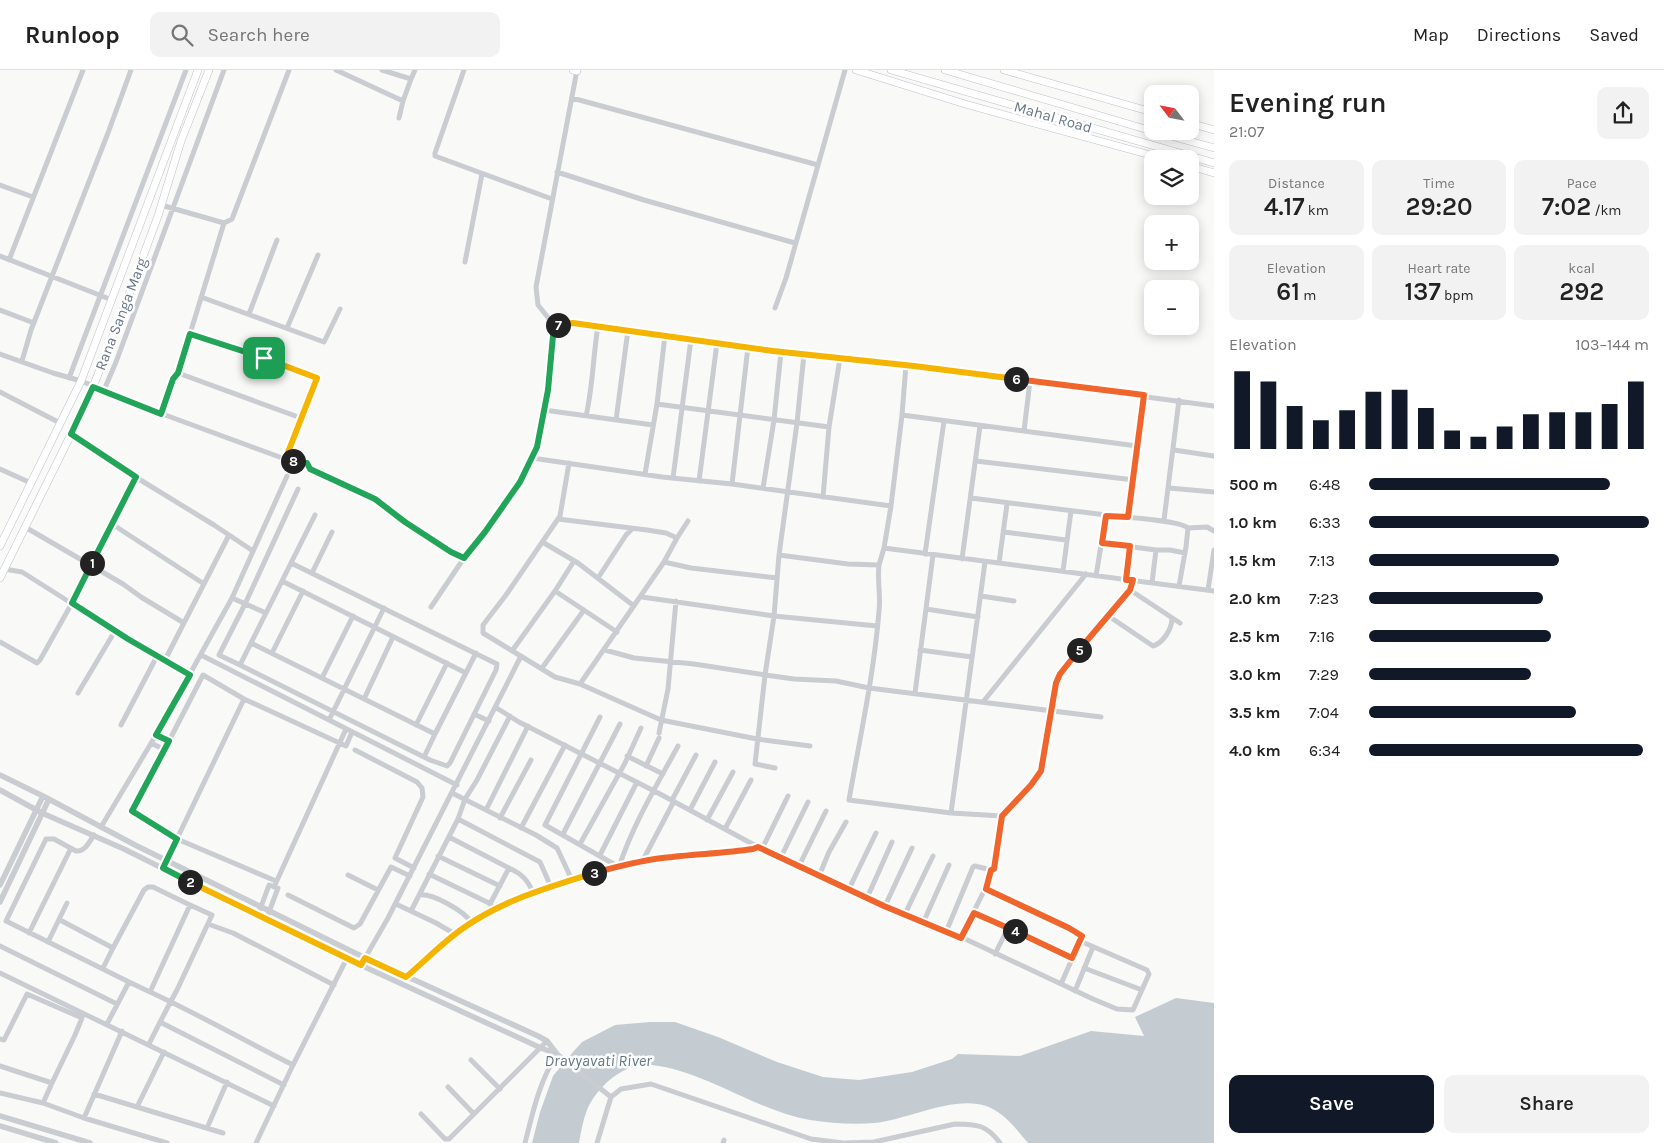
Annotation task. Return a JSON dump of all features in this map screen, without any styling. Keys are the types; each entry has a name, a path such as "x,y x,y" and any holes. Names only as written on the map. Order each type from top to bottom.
{"main road":[{"name":"Rana Sanga Marg","path":"0,546 81,381 198,70"},
{"name":"Rana Sanga Marg","path":"0,578 93,387 128,297 161,205 181,141 209,70"},
{"path":"856,70 965,104 1144,153"},
{"name":"Mahal Road","path":"891,70 1214,163"},
{"name":"Mahal Road","path":"945,70 1144,128"},
{"path":"1004,70 1144,110"},
{"path":"1199,126 1214,130"},
{"name":"Mahal Road","path":"1185,140 1214,148"},
{"path":"1199,169 1214,173"}],"street":[{"path":"9,260 83,70"},
{"path":"22,362 34,323 131,70"},
{"path":"69,378 186,70"},
{"path":"104,390 224,70"},
{"path":"161,205 224,223 232,219 289,70"},
{"path":"336,70 403,102"},
{"path":"382,70 411,79"},
{"path":"399,118 411,79 416,70"},
{"path":"464,70 435,156 552,199"},
{"path":"431,607 464,558 520,482 537,447 548,390 554,325 538,305 536,287 576,70"},
{"path":"775,308 845,70"},
{"path":"572,98 818,165"},
{"path":"557,172 644,200 795,243"},
{"path":"464,262 482,174"},
{"path":"0,185 33,197"},
{"path":"161,414 173,379 178,373 224,223"},
{"path":"249,314 277,240"},
{"path":"0,256 112,300"},
{"path":"287,328 318,256"},
{"path":"201,297 324,342 340,309"},
{"path":"0,310 34,323"},
{"path":"554,325 573,323 598,326 781,352 906,365 1144,395 1214,406"},
{"path":"586,416 591,394 593,357 598,326"},
{"path":"616,420 628,330"},
{"path":"190,334 317,378 285,460"},
{"path":"646,474 657,404 664,335"},
{"path":"673,478 691,339"},
{"path":"699,481 717,343"},
{"path":"732,484 748,347"},
{"path":"763,488 774,420 781,352"},
{"path":"0,354 81,381 161,414 285,460 307,463 310,469 375,499 405,522 451,552 464,558"},
{"path":"775,768 755,764 804,354"},
{"path":"823,497 829,427 840,358"},
{"path":"906,365 902,415 890,506 884,548 878,565 877,576 880,595 869,688 849,800 1002,816"},
{"path":"178,373 301,418"},
{"path":"1024,431 1030,381"},
{"path":"0,392 60,423"},
{"path":"1128,517 1144,395"},
{"path":"1164,520 1179,400"},
{"path":"657,404 829,427"},
{"path":"544,410 653,425"},
{"path":"902,415 1137,446"},
{"path":"925,554 944,422"},
{"path":"962,559 980,426"},
{"path":"71,434 253,552"},
{"path":"1174,450 1214,456"},
{"path":"532,458 673,478 823,497 828,496 890,506"},
{"path":"976,461 1134,480"},
{"path":"569,463 558,519 544,543 483,625 483,633 555,677 580,684 661,720 757,739 810,746"},
{"path":"0,469 30,483"},
{"path":"101,827 156,735 232,598 287,476"},
{"path":"0,642 37,663 72,603 136,477"},
{"path":"1169,488 1214,492"},
{"path":"291,563 497,664 496,670 447,766 424,757 219,655 245,604 298,489"},
{"path":"971,498 1106,516 1156,521 1164,520 1185,525 1188,528 1214,529"},
{"path":"1000,562 1007,504"},
{"path":"1063,571 1070,511"},
{"path":"240,665 315,515"},
{"path":"1096,576 1106,516"},
{"path":"558,519 666,533 677,538"},
{"path":"580,684 642,596 688,521"},
{"path":"112,524 204,584"},
{"path":"25,527 123,584 140,597 184,623"},
{"path":"598,578 632,528"},
{"path":"1178,586 1188,528"},
{"path":"312,573 332,532"},
{"path":"1004,532 1066,540"},
{"path":"165,660 229,535"},
{"path":"544,543 574,561 634,606"},
{"path":"1102,543 1185,553"},
{"path":"1126,580 1130,546"},
{"path":"884,548 1214,591"},
{"path":"1152,583 1156,550"},
{"path":"1208,590 1214,550"},
{"path":"914,693 933,555"},
{"path":"779,556 848,564 878,565"},
{"path":"512,651 574,561"},
{"path":"664,562 691,568 777,578"},
{"path":"951,812 985,562"},
{"path":"4,569 22,572 115,631 190,675"},
{"path":"983,702 1086,574"},
{"path":"961,938 986,889 991,870 994,869 1002,816 1031,785 1041,771 1050,711 1056,683 1060,674 1130,590 1133,580"},
{"path":"282,581 466,673"},
{"path":"1130,590 1180,623"},
{"path":"272,653 303,591"},
{"path":"555,591 616,632"},
{"path":"642,596 774,616 877,626"},
{"path":"981,596 1014,600"},
{"path":"232,598 266,613"},
{"path":"646,766 659,735 668,689 676,601"},
{"path":"329,720 384,608"},
{"path":"926,609 978,617"},
{"path":"542,668 584,610"},
{"path":"322,678 353,616"},
{"path":"1107,616 1153,646 1168,633 1172,624 1172,618"},
{"path":"78,693 115,631"},
{"path":"364,699 394,636"},
{"path":"251,643 435,734"},
{"path":"605,650 634,658 794,679 836,681 869,688 1101,717"},
{"path":"920,650 972,658"},
{"path":"424,757 476,653"},
{"path":"201,655 457,785"},
{"path":"122,726 156,656"},
{"path":"361,965 396,904 521,656"},
{"path":"416,725 447,663"},
{"path":"276,881 177,839 132,811 203,675 244,699 346,746 352,732"},
{"path":"163,868 244,699"},
{"path":"496,707 580,754 637,782 760,848 884,906 961,938 1117,1009 1133,1010 1149,974 1147,970 1080,941"},
{"path":"474,714 489,721"},
{"path":"411,911 458,819 465,799 510,716"},
{"path":"600,717 545,824 619,867"},
{"path":"564,834 620,724"},
{"path":"486,810 528,726"},
{"path":"580,844 641,728"},
{"path":"274,887 346,729"},
{"path":"156,735 169,741"},
{"path":"151,743 165,750"},
{"path":"522,828 565,745"},
{"path":"619,867 627,844 678,746"},
{"path":"288,895 354,928 360,924 391,867 423,797 422,788 417,782 355,750"},
{"path":"642,862 696,755"},
{"path":"627,756 663,774"},
{"path":"500,818 531,760"},
{"path":"690,810 715,762"},
{"path":"707,820 733,772"},
{"path":"0,775 166,860 365,958 547,1041 557,1054 611,1097"},
{"path":"725,829 751,780"},
{"path":"600,855 637,782"},
{"path":"0,790 266,920 557,1054"},
{"path":"452,793 536,834 557,848 572,880"},
{"path":"0,902 40,811 43,796"},
{"path":"760,848 788,796"},
{"path":"0,885 40,811 49,800"},
{"path":"780,857 808,802"},
{"path":"799,866 826,811"},
{"path":"458,819 540,862 551,887"},
{"path":"819,876 829,852 846,822"},
{"path":"849,889 876,833"},
{"path":"94,835 83,850 76,851 54,839 46,839 6,921 171,1002 293,1065"},
{"path":"448,837 522,875 533,893"},
{"path":"867,898 892,842"},
{"path":"29,932 71,848"},
{"path":"406,977 455,934 492,906 572,880 642,862 760,848"},
{"path":"884,906 912,848"},
{"path":"438,856 500,886"},
{"path":"905,914 933,856"},
{"path":"395,858 414,868"},
{"path":"924,923 949,865"},
{"path":"391,867 410,876"},
{"path":"946,932 973,867 991,870"},
{"path":"492,906 510,868"},
{"path":"429,874 492,906"},
{"path":"348,875 378,890"},
{"path":"258,916 269,885 278,888 266,920"},
{"path":"103,968 144,890 148,887 153,887 212,915 149,1044"},
{"path":"986,889 1082,936 1061,984"},
{"path":"419,895 426,894 466,914 472,923"},
{"path":"48,942 67,903"},
{"path":"396,904 455,934"},
{"path":"150,992 190,905"},
{"path":"974,913 1072,958"},
{"path":"60,920 113,948"},
{"path":"208,924 232,933 334,984"},
{"path":"995,954 1008,928"},
{"path":"0,946 117,1004"},
{"path":"1075,990 1093,947"},
{"path":"256,1143 347,958"},
{"path":"1084,968 1142,990"},
{"path":"0,973 274,1106"},
{"path":"107,1024 129,982"},
{"path":"0,1039 4,1040 28,994 82,1018 43,1103"},
{"path":"160,1022 284,1085"},
{"path":"84,1118 122,1031"},
{"path":"421,1114 447,1140 547,1041"},
{"path":"137,1107 164,1052"},
{"path":"525,1143 537,1095 557,1054"},
{"path":"471,1060 500,1089"},
{"path":"0,1066 52,1083"},
{"path":"207,1128 227,1082"},
{"path":"597,1143 611,1097 621,1089 650,1084 811,1139 844,1143 874,1142 956,1124 969,1124 984,1127 1000,1143"},
{"path":"448,1087 474,1114"},
{"path":"0,1094 43,1103 84,1118 167,1143"},
{"path":"94,1094 222,1133"},
{"path":"0,1116 90,1143"},
{"path":"0,1126 56,1143"}],"water":[{"name":"Dravyavati River","path":"1176,998 1214,1003 1214,1143 1028,1143 1010,1122 999,1113 986,1106 973,1103 945,1106 874,1123 858,1124 810,1120 770,1108 692,1075 672,1069 644,1065 623,1071 610,1079 599,1091 587,1110 579,1143 532,1143 540,1112 553,1076 582,1042 615,1025 675,1022 718,1037 777,1062 823,1077 859,1080 912,1072 952,1059 958,1054 1020,1056 1091,1031 1144,1036 1135,1017"}],"route":[{"path":"573,323 773,351 914,366 1144,395 1128,517 1106,516 1102,543 1130,546 1126,580 1133,580 1130,590 1060,674 1056,683 1050,711 1041,771 1031,785 1002,816 994,869 991,870 986,889 1082,936 1072,958 974,913 961,938 884,906 758,847 710,855 672,857 637,862 576,878 538,891 494,909 462,929 406,977 365,958 361,965 304,939 163,868 177,839 132,813 132,808 169,741 156,735 190,675 128,639 72,603 136,477 71,434 93,387 161,414 173,379 178,373 190,334 264,358 317,378 285,460 307,463 310,469 375,499 405,522 451,552 464,558 520,482 537,447 548,390 554,325 573,323"}]}
